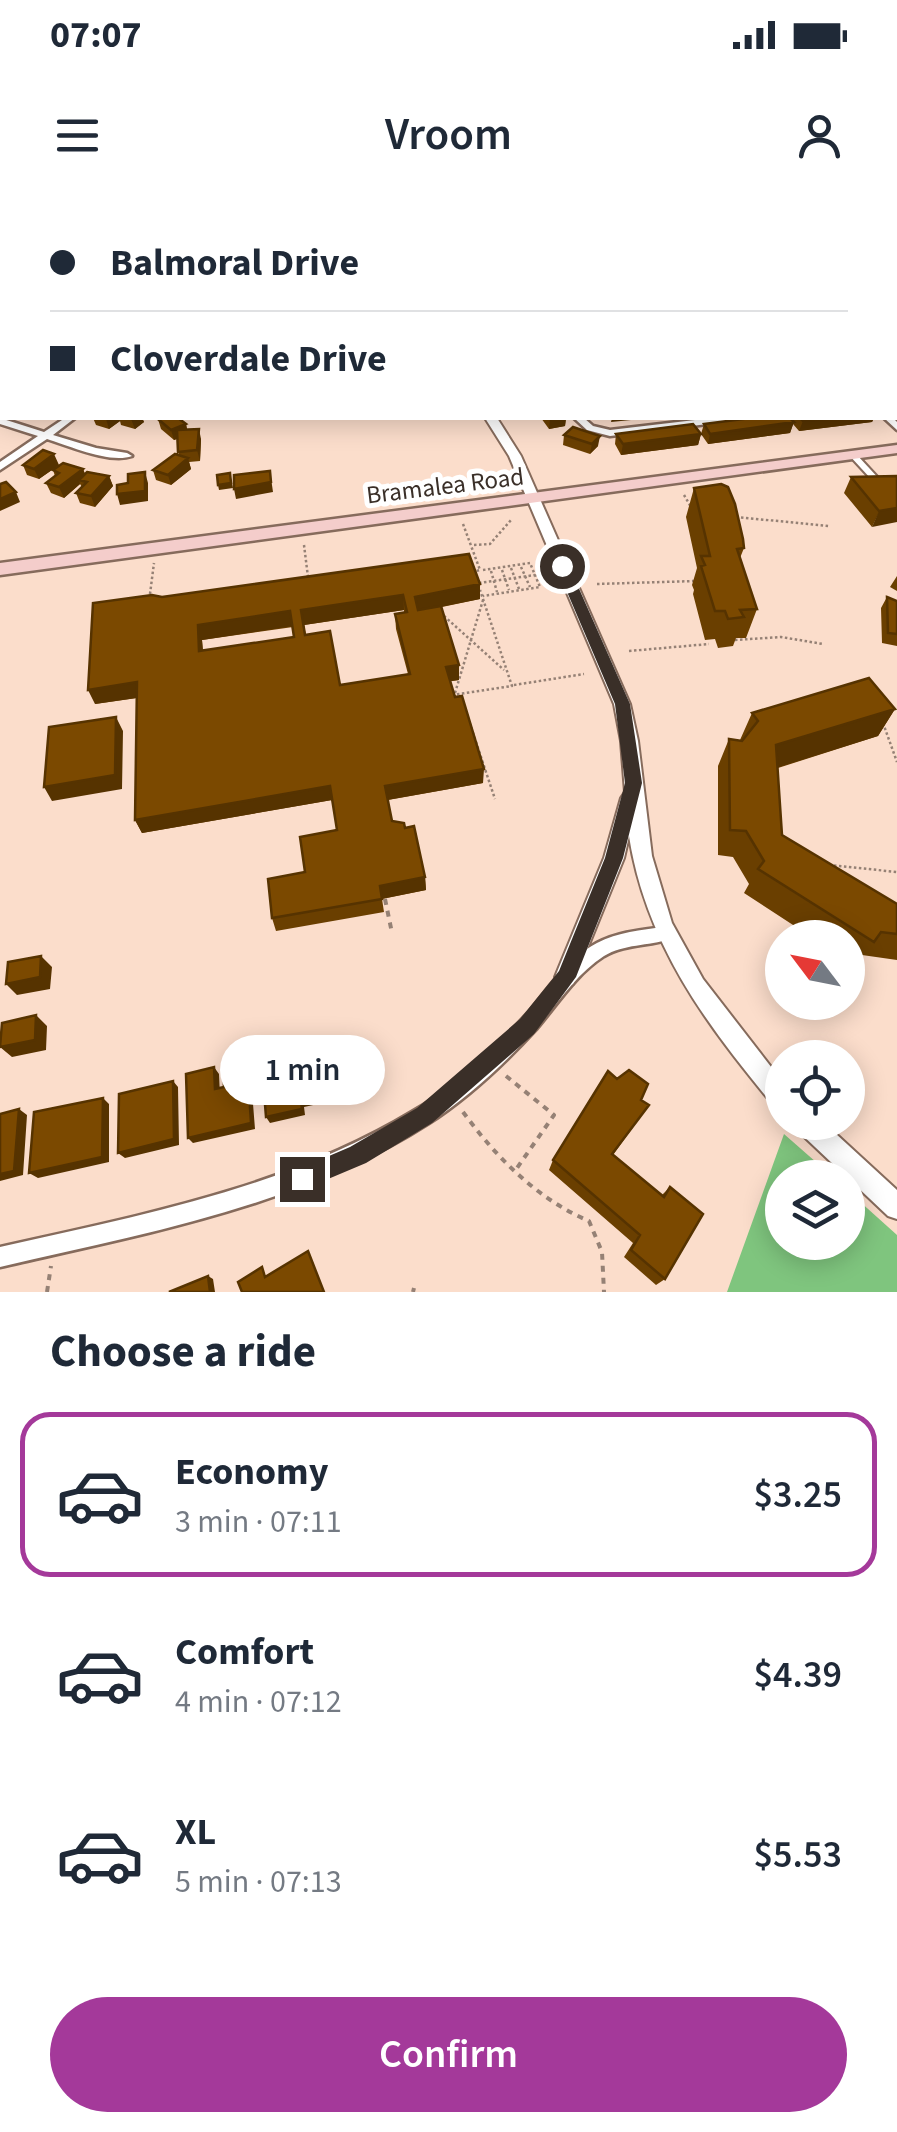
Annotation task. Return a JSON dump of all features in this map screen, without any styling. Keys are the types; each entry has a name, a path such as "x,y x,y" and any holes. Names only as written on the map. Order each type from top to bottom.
{"main road":[{"name":"Bramalea Road","path":"0,569 897,449"}],"street":[{"path":"0,467 68,420"},
{"path":"492,420 515,456 622,704 642,859 664,934 721,1026 765,1078"},
{"path":"581,420 590,428 610,433 716,420"},
{"path":"0,421 126,456"},
{"path":"566,977 614,858 634,783"},
{"path":"0,1257 274,1191 358,1155 425,1116 488,1063 527,1026 566,977 612,944 664,934"},
{"path":"824,1140 897,1207"}],"lane":[{"path":"853,455 883,488"}],"path":[{"path":"684,495 694,513"},
{"path":"724,517 828,526"},
{"path":"472,546 490,544 511,520"},
{"path":"464,524 480,570"},
{"path":"304,545 310,588"},
{"path":"150,606 151,571 159,548"},
{"path":"482,598 540,588 530,563 473,571 482,598 507,669 512,686"},
{"path":"520,564 530,589"},
{"path":"510,566 519,590"},
{"path":"500,567 510,592"},
{"path":"490,569 498,594"},
{"path":"477,583 535,575"},
{"path":"597,584 696,581"},
{"path":"482,598 453,694 584,674"},
{"path":"442,615 501,670 507,669"},
{"path":"734,640 781,637 823,644"},
{"path":"629,651 709,644"},
{"path":"466,711 495,799"},
{"path":"881,719 888,731 887,745 897,762"},
{"path":"829,865 897,872"},
{"path":"386,898 392,933"},
{"path":"488,1063 554,1115 516,1169"},
{"path":"451,1094 481,1139 568,1214 589,1221 602,1252 604,1292"},
{"path":"47,1292 55,1244"}],"green space":[{"path":"782,1140 791,1140 814,1160 775,1160"},
{"path":"765,1187 765,1260 865,1260 865,1206 897,1235 897,1292 727,1292"}],"building":[{"path":"159,420 181,420 186,424 171,430"},
{"path":"735,420 794,422 710,434 704,424"},
{"path":"693,424 701,434 623,444 616,434"},
{"path":"573,427 600,436 592,444 564,435"},
{"path":"199,429 197,450 178,452 177,430"},
{"path":"43,450 54,454 34,469 23,465"},
{"path":"175,454 188,458 168,475 153,470"},
{"path":"63,463 83,469 59,487 46,483 59,473 53,470"},
{"path":"270,471 271,482 234,489 234,475"},
{"path":"87,472 109,476 91,496 76,493 87,482 79,480"},
{"path":"145,472 145,491 117,494 117,485 128,483 128,474"},
{"path":"230,473 231,483 218,485 217,475"},
{"path":"897,476 897,508 879,511 851,477"},
{"path":"6,482 16,492 0,499 0,484"},
{"path":"721,484 728,487 735,504 744,548 737,549 757,609 740,610 744,617 728,619 725,611 715,611 701,566 705,565 701,556 710,556 694,488"},
{"path":"469,554 480,584 415,597 418,610 441,606 459,665 446,667 455,697 462,696 484,769 385,786 392,821 404,823 405,828 414,826 425,877 380,886 382,899 272,918 268,879 305,872 300,837 337,830 330,786 135,820 137,682 88,690 93,603","holes":["403,595 407,612 395,614 410,674 340,685 330,631 305,635 301,610","290,611 294,637 199,651 198,625"]},
{"path":"887,597 897,601 897,634 888,633"},
{"path":"869,678 895,709 776,745 782,835 897,904 897,934 881,932 874,942 865,936 865,920 839,920 758,869 764,861 746,831 730,830 729,739 742,741 758,721 752,713"},
{"path":"116,717 115,775 44,787 49,727"},
{"path":"41,956 40,977 6,984 8,962"},
{"path":"36,1015 35,1040 0,1047 2,1023"},
{"path":"326,1040 334,1094 301,1101 302,1109 266,1117 261,1054"},
{"path":"247,1060 251,1123 188,1138 186,1074 214,1067 215,1089 224,1087 223,1065"},
{"path":"629,1070 648,1084 641,1100 649,1105 612,1154 664,1197 670,1187 703,1214 665,1279 631,1250 640,1235 553,1160 608,1071 617,1079"},
{"path":"173,1081 174,1139 118,1153 119,1094"},
{"path":"103,1098 102,1157 29,1173 34,1112"},
{"path":"19,1109 14,1171 0,1174 0,1114"},
{"path":"308,1251 324,1292 242,1292 238,1282 262,1267 265,1277"},
{"path":"208,1276 210,1292 169,1292"}],"route":[{"path":"302,1179 358,1155 425,1116 527,1026 566,977 614,858 634,783 630,734 622,704 562,566"}]}
